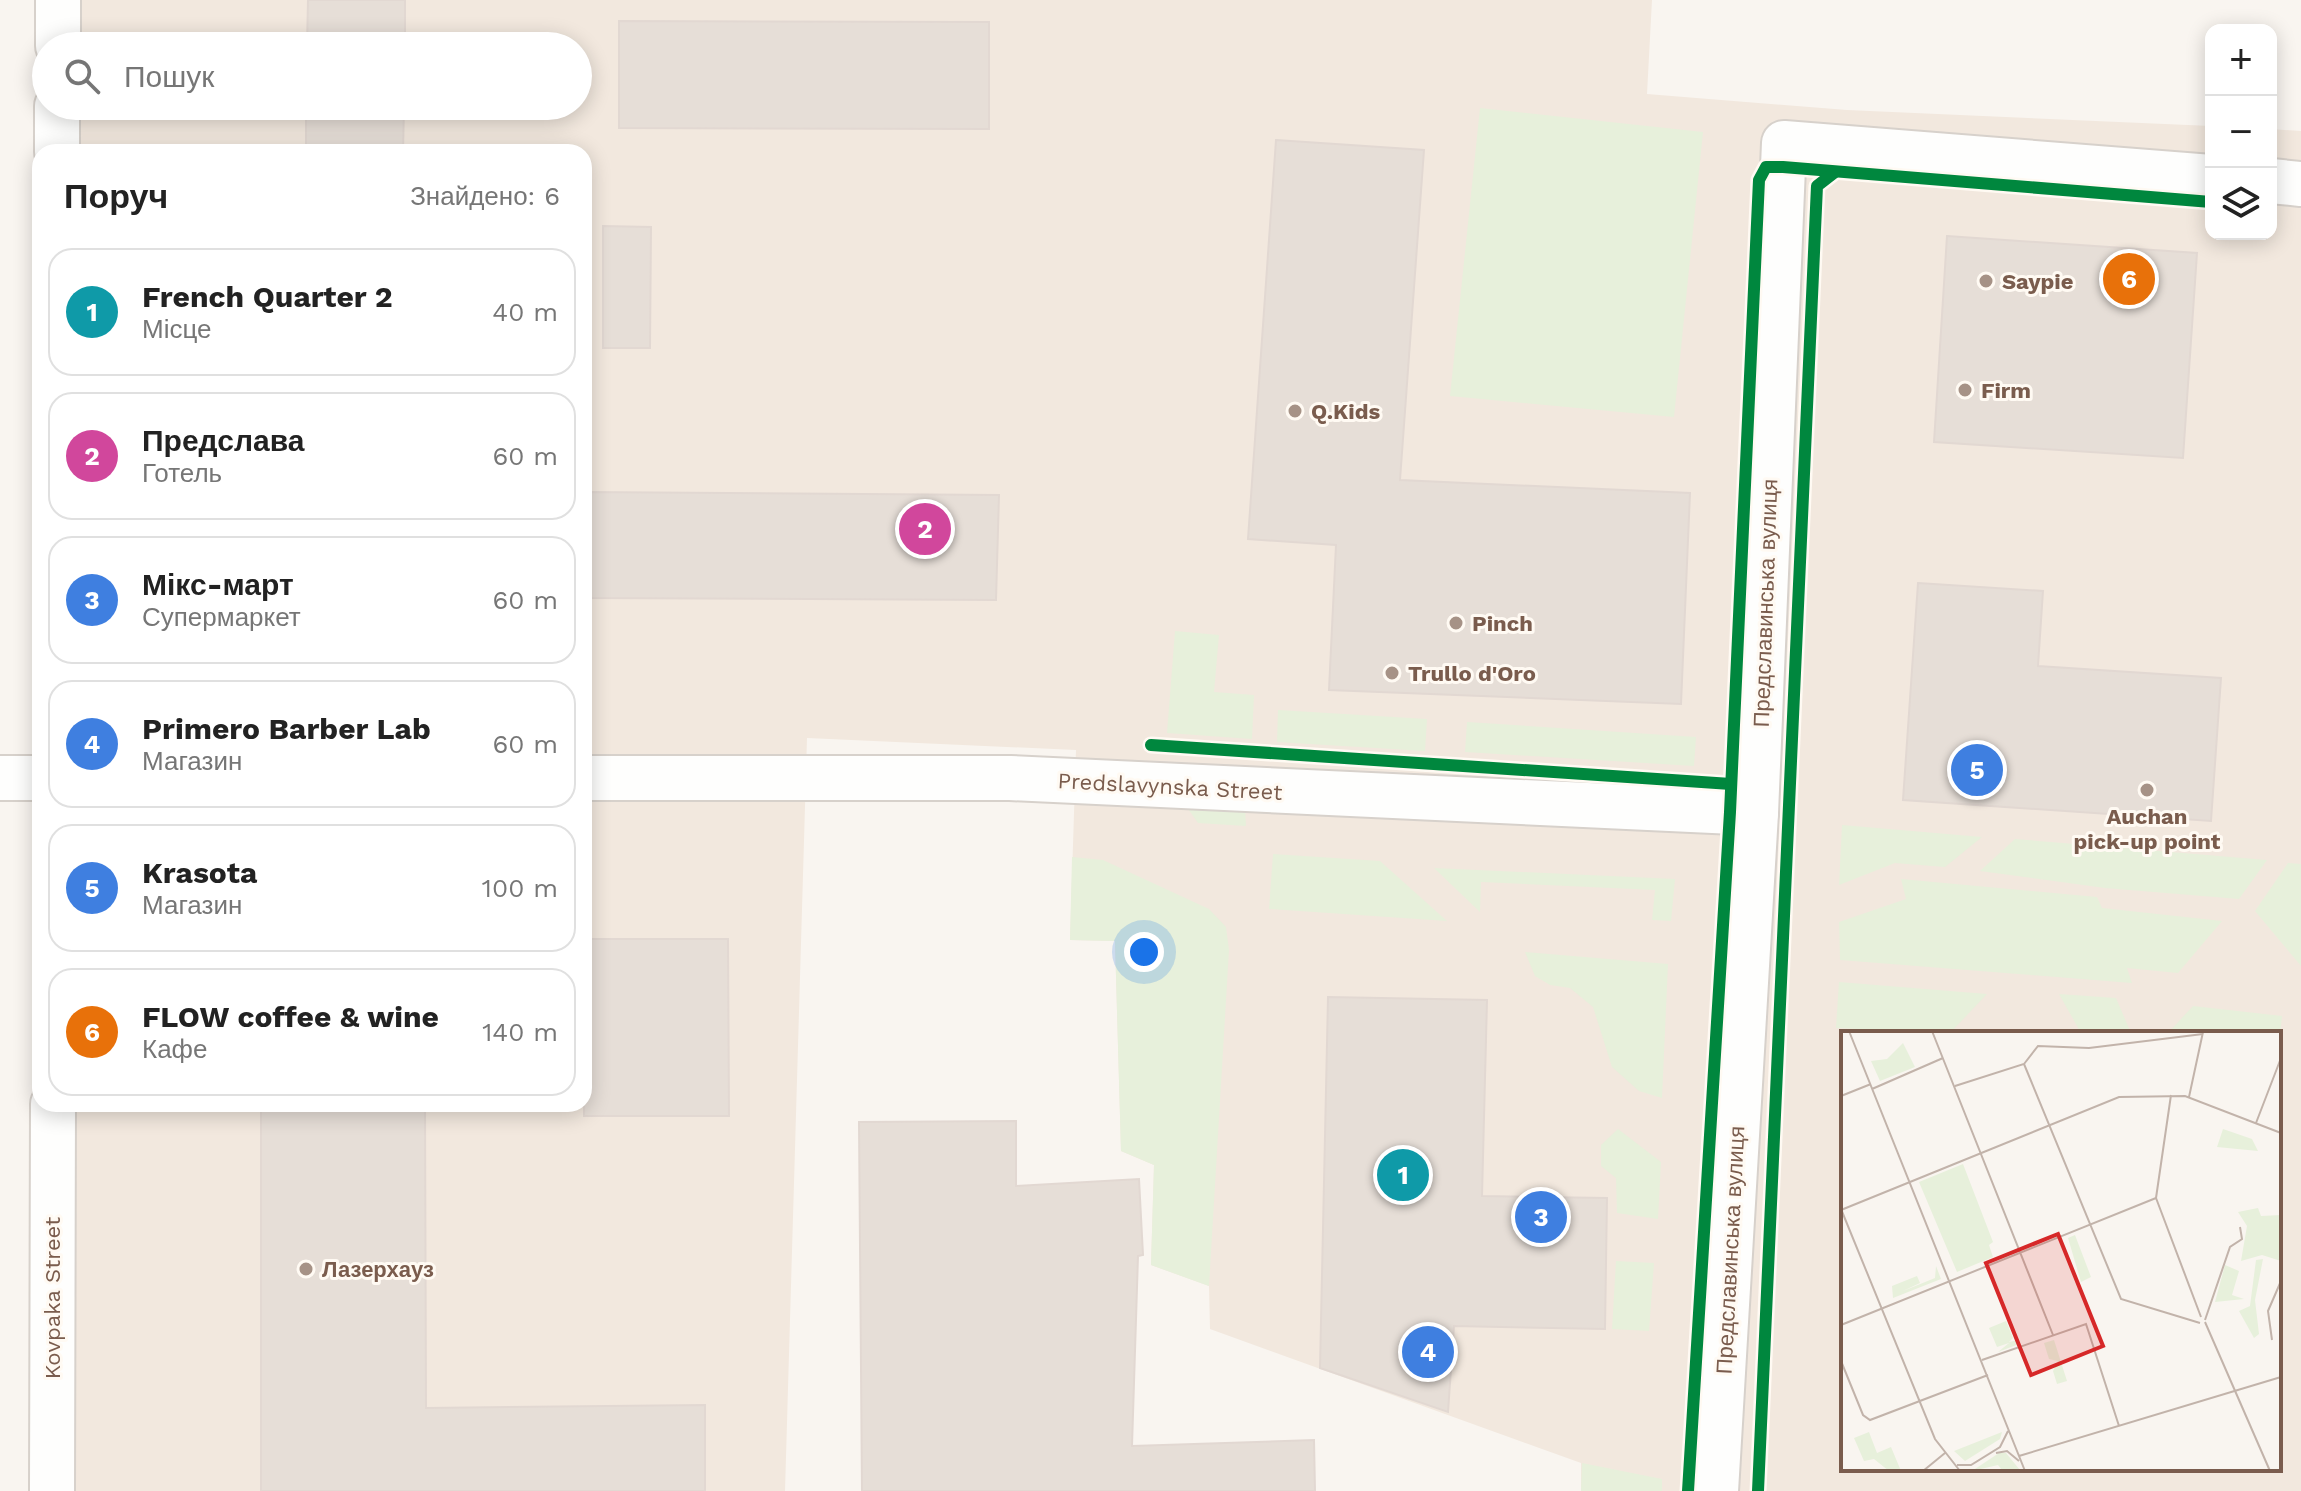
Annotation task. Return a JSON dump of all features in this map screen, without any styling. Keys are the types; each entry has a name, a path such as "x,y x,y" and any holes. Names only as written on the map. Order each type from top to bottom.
{"street":[{"path":"58,0 58,32"},
{"path":"57,120 57,144"},
{"name":"Предславинська вулиця","path":"1716,1491 1756,813 1784,143 2205,177"},
{"path":"2277,182 2301,184"},
{"path":"0,778 32,778"},
{"name":"Predslavynska Street","path":"592,778 1010,778 1756,813"},
{"name":"Kovpaka Street","path":"52,1491 53,1112"}],"shaded area":[{"path":"79,0 1652,0 1647,94 1847,110 2205,126 2205,240 2277,240 2277,129 2301,131 2301,1491 1581,1491 1581,1463 1210,1329 1209,1286 1151,1265 1154,1165 1121,1151 1115,941 1070,940 1076,750 807,738 785,1491 76,1491 76,1112 592,1112 592,144 78,144 79,120 592,120 592,32 79,32"}],"green space":[{"path":"1480,108 1703,132 1674,417 1450,396"},
{"path":"1175,631 1219,635 1214,692 1254,695 1252,739 1167,733"},
{"path":"1278,710 1427,719 1425,751 1277,742"},
{"path":"1467,722 1696,737 1694,766 1465,752"},
{"path":"1172,786 1244,789 1246,826 1198,823"},
{"path":"1842,825 1982,837 1945,867 1895,863 1839,885"},
{"path":"2015,839 2267,860 2239,899 2105,888 1980,871"},
{"path":"1273,854 1380,861 1447,921 1269,909"},
{"path":"1072,857 1103,860 1209,909 1226,927 1229,950 1209,1286 1151,1265 1154,1165 1121,1151 1115,941 1070,940"},
{"path":"2288,863 2301,864 2301,966 2255,911"},
{"path":"1434,868 1675,879 1671,921 1652,920 1655,890 1481,882 1480,912"},
{"path":"1901,879 2097,897 2102,908 2222,921 2178,973 2127,968 2132,983 1840,960 1839,922 1906,899"},
{"path":"1525,952 1668,964 1662,1098 1639,1091 1612,1067 1593,1007 1570,988 1550,985 1535,976"},
{"path":"1839,982 1987,994 1952,1031 1836,1028"},
{"path":"2059,994 2116,998 2130,1031 2080,1031"},
{"path":"2193,1006 2282,1016 2280,1031 2170,1031"},
{"path":"1618,1129 1661,1162 1658,1219 1617,1213 1616,1178 1601,1166 1601,1145"},
{"path":"1616,1261 1654,1263 1649,1331 1612,1329"},
{"path":"1582,1463 1662,1479 1662,1491 1581,1491"}],"building":[{"path":"308,0 405,0 405,32 307,32"},
{"path":"619,21 989,22 989,129 619,128"},
{"path":"306,120 404,120 403,144 306,144"},
{"path":"1276,140 1424,150 1400,480 1690,493 1681,704 1329,690 1336,545 1248,539"},
{"path":"603,226 651,227 650,348 603,348"},
{"path":"1947,236 2197,253 2183,458 1934,442"},
{"path":"592,492 999,495 996,600 592,598"},
{"path":"1918,583 2043,591 2038,666 2221,678 2211,821 1903,800"},
{"path":"592,939 728,939 729,1116 584,1116 584,1112 592,1112"},
{"path":"1328,997 1487,1000 1482,1196 1607,1198 1605,1329 1454,1326 1448,1412 1320,1368"},
{"path":"261,1112 425,1112 426,1408 705,1405 705,1491 261,1491"},
{"path":"1016,1121 1016,1186 1139,1179 1143,1255 1138,1256 1132,1446 1314,1440 1315,1491 862,1491 859,1122"}],"cycle path":[{"path":"1688,1491 1730,812 1759,180 1766,167 1783,167 2205,202"},
{"path":"1758,1491 1817,186 1835,172"},
{"path":"1151,745 1731,784"}],"place":[{"name":"FLOW coffee & wine","path":"2129,279"},
{"name":"Saypie","path":"1986,281"},
{"name":"Firm","path":"1965,390"},
{"name":"Q.Kids","path":"1295,411"},
{"name":"Предслава","path":"925,529"},
{"name":"Pinch","path":"1456,623"},
{"name":"Trullo d'Oro","path":"1392,673"},
{"name":"Krasota","path":"1977,770"},
{"name":"Auchan pick-up point","path":"2147,790"},
{"name":"French Quarter 2","path":"1403,1175"},
{"name":"Мікс-март","path":"1541,1217"},
{"name":"Лазерхауз","path":"306,1269"},
{"name":"Primero Barber Lab","path":"1428,1352"}]}
